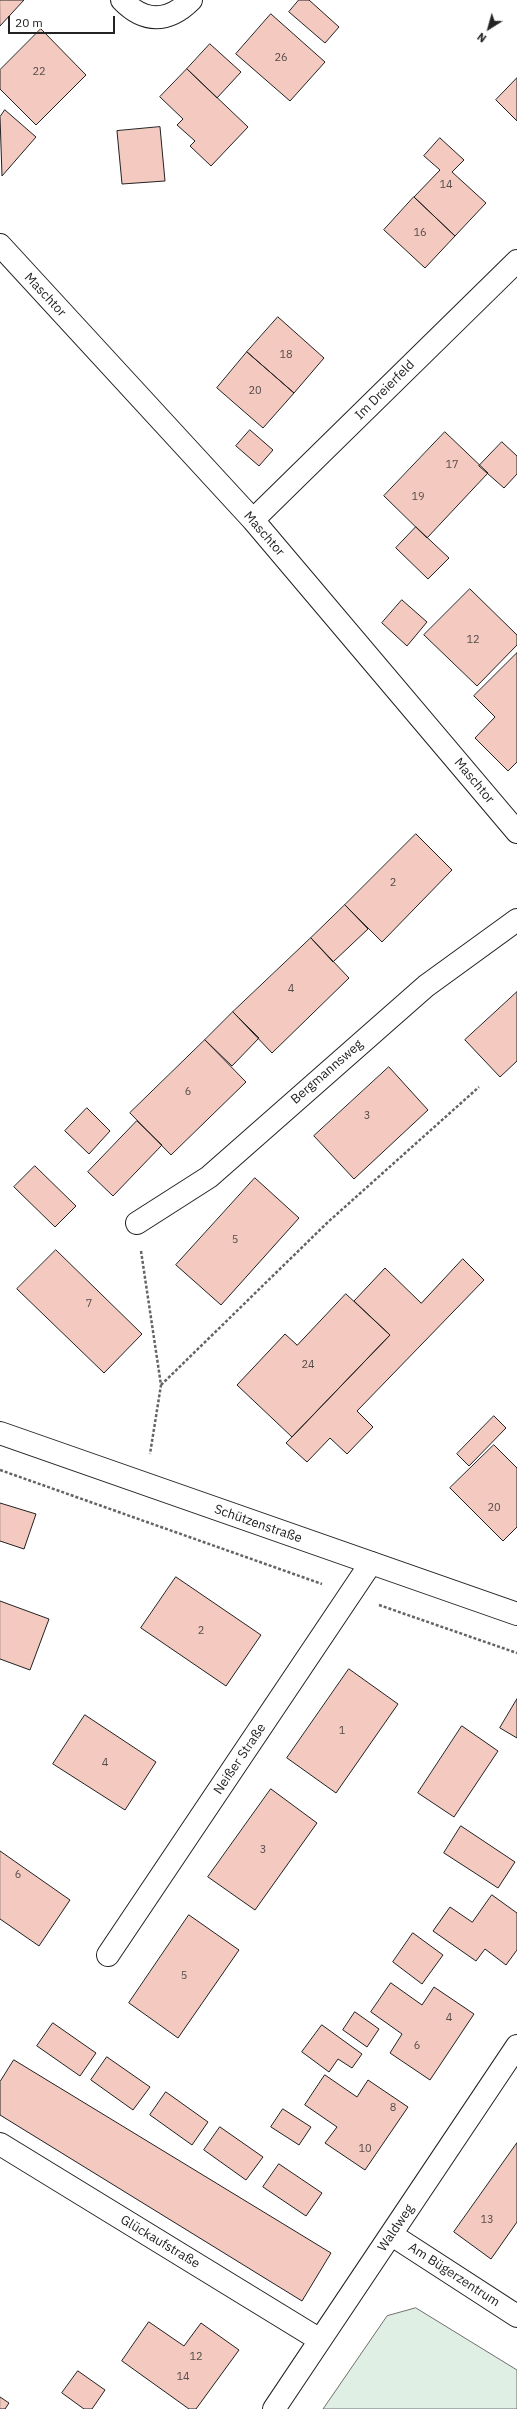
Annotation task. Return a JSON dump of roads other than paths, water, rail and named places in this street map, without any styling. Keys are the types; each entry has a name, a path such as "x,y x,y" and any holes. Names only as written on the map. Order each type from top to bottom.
{"street":[{"path":"122,0 134,13 158,18 181,10 191,0"},
{"name":"Maschtor","path":"0,246 253,520 517,832"},
{"name":"Im Dreierfeld","path":"253,520 517,261"},
{"name":"Bergmannsweg","path":"137,1223 209,1177 426,986 517,920"},
{"name":"Schützenstraße","path":"0,1433 517,1614"},
{"name":"Neißer Straße","path":"108,1955 371,1563"},
{"name":"Waldweg","path":"274,2409 392,2235 517,2046"},
{"name":"Glückaufstraße","path":"0,2144 320,2340"},
{"name":"Am Bügerzentrum","path":"392,2235 517,2316"}]}
